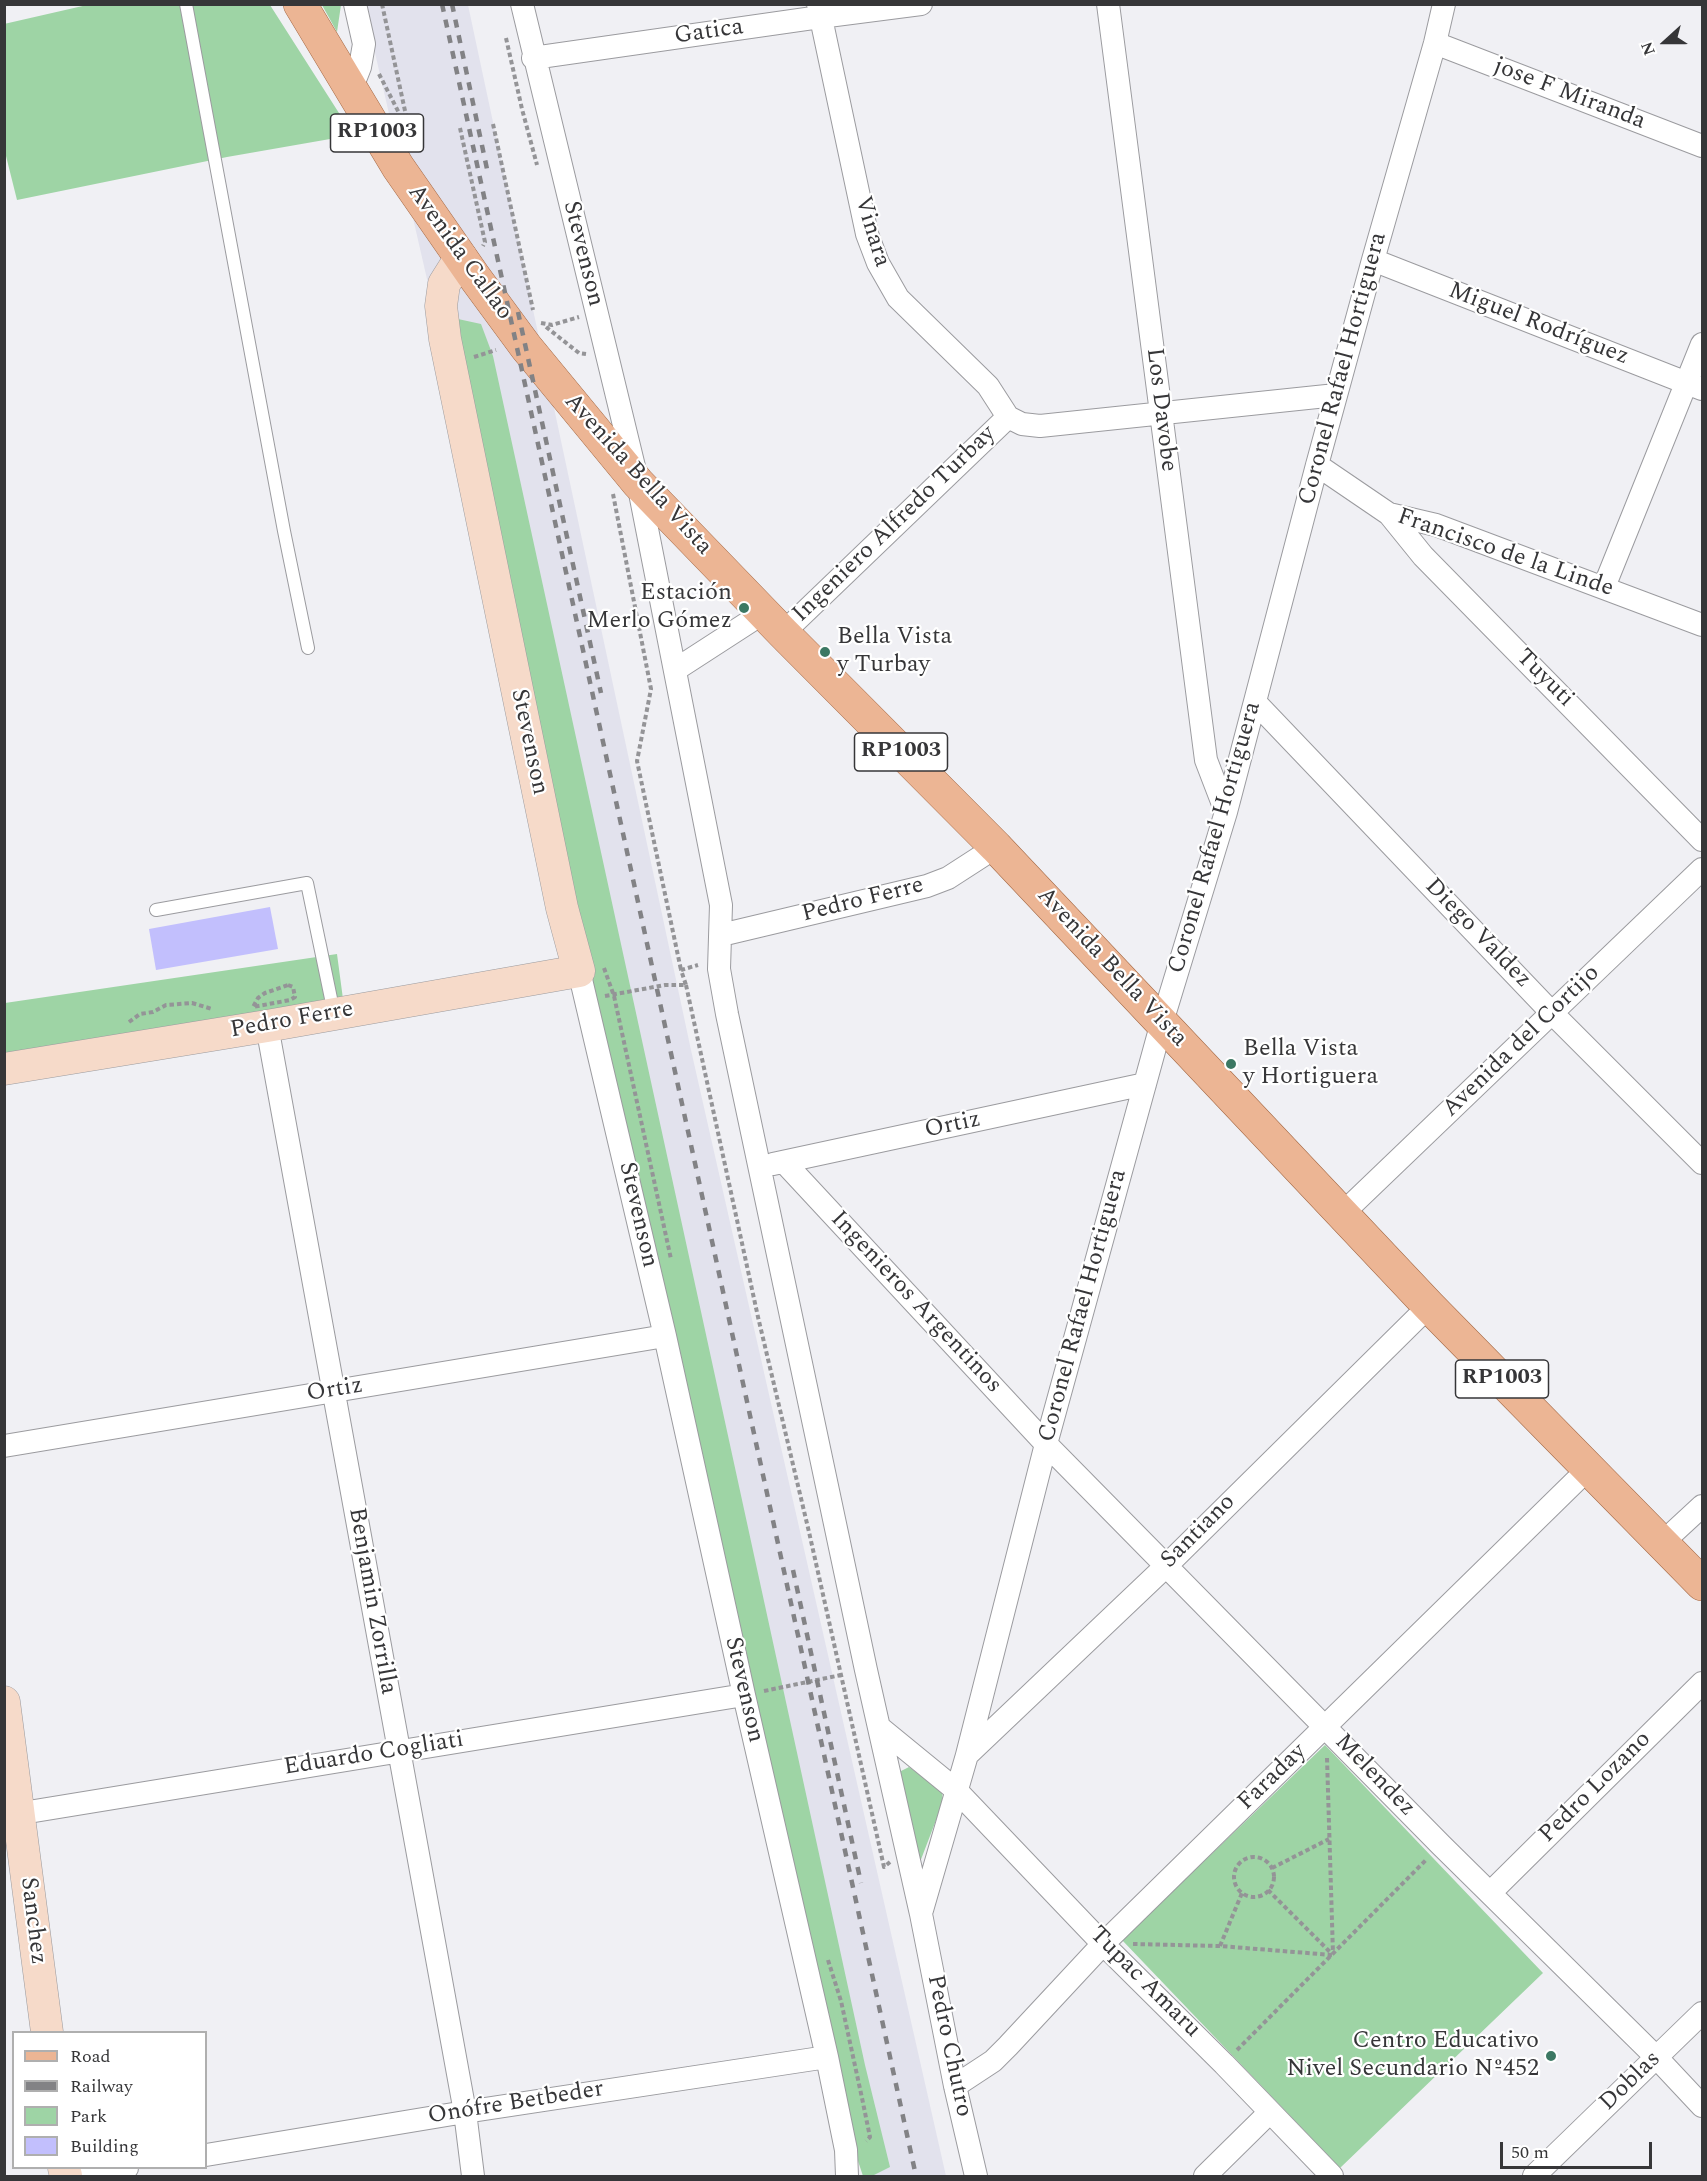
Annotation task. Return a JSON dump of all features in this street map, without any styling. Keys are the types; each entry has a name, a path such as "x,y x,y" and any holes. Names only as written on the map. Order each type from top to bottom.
{"main road":[{"name":"Avenida Callao","path":"300,4 398,167 522,340"},
{"name":"Avenida Bella Vista","path":"522,340 623,484 773,623 996,847 1428,1306 1702,1584"}],"street":[{"path":"351,90 360,67 364,44 356,4"},
{"name":"Stevenson","path":"522,4 533,58 608,358 623,484 675,670 721,905 719,969 727,1014 866,1670 921,1914"},
{"name":"Gatica","path":"533,58 819,11 921,4"},
{"name":"Los Davobe","path":"1108,4 1206,760 1226,812"},
{"name":"Coronel Rafael Hortiguera","path":"921,1914 967,1755 1046,1444 1162,1022 1226,812 1317,465 1436,43 1444,4"},
{"name":"Vinara","path":"819,11 867,234 878,263 898,298 988,386 1008,417"},
{"name":"jose F Miranda","path":"1436,43 1702,146"},
{"name":"Miguel Rodríguez","path":"1373,260 1695,386"},
{"name":"Stevenson","path":"467,266 444,284 441,306 445,339 562,908 583,984 665,1336 827,2057 846,2150 847,2176"},
{"path":"1604,587 1695,386 1702,344"},
{"path":"1008,417 1022,424 1040,426 1336,395"},
{"name":"Ingeniero Alfredo Turbay","path":"675,670 773,623 1008,417"},
{"name":"Francisco de la Linde","path":"1317,465 1389,514 1436,525 1702,625"},
{"name":"Tuyuti","path":"1389,514 1423,556 1702,840"},
{"name":"Diego Valdez","path":"1255,702 1552,1013 1702,1163"},
{"name":"Pedro Ferre","path":"721,935 927,886 948,878 996,847"},
{"name":"Avenida del Cortijo","path":"1342,1214 1702,869"},
{"name":"Pedro Ferre","path":"4,1069 335,1014 583,984"},
{"name":"Benjamin Zorrilla","path":"267,1026 465,2112 473,2176"},
{"name":"Ortiz","path":"760,1166 1145,1084"},
{"name":"Ingenieros Argentinos","path":"784,1162 1046,1444"},
{"name":"Santiano","path":"967,1755 1166,1566 1428,1306"},
{"name":"Ortiz","path":"4,1446 665,1336"},
{"name":"Melendez","path":"1046,1444 1441,1845 1657,2058 1702,2106"},
{"name":"Faraday","path":"955,2086 993,2061 1104,1944 1589,1468"},
{"path":"1662,1543 1702,1506"},
{"name":"Pedro Lozano","path":"1490,1893 1702,1683"},
{"name":"Eduardo Cogliati","path":"11,1815 744,1695"},
{"name":"Sanchez","path":"4,1702 11,1815 47,2031"},
{"name":"Tupac Amaru","path":"879,1727 956,1790 1332,2176"},
{"name":"Pedro Chutro","path":"921,1914 955,2086 976,2176"},
{"name":"Doblas","path":"1534,2176 1702,2013"},
{"name":"Onófre Betbeder","path":"207,2155 465,2112 827,2057"},
{"path":"1205,2176 1270,2112"},
{"path":"73,2176 120,2169"}],"lane":[{"path":"186,4 284,531 308,648"},
{"path":"156,910 308,883 335,1014"}],"path":[{"path":"382,4 410,137"},
{"path":"493,124 534,319 522,340"},
{"path":"460,128 485,242 467,266"},
{"path":"466,360 522,340 552,325 579,317"},
{"path":"522,340 608,358"},
{"path":"623,484 613,494 651,689 637,761 758,1317 884,1867 907,1852"},
{"path":"681,970 719,960"},
{"path":"583,984 614,996 665,985 686,985"},
{"path":"121,1029 140,1014 153,1012 166,1005 192,1003 221,1012"},
{"path":"744,1695 866,1670"},
{"path":"1326,1727 1333,1955"},
{"path":"1272,1868 1329,1839"},
{"path":"1224,2064 1441,1845"},
{"path":"1250,1857 1263,1859 1272,1868 1274,1881 1268,1890 1261,1896 1255,1897 1242,1893 1234,1876 1236,1869 1244,1860 1250,1857"},
{"path":"1268,1890 1333,1955"},
{"path":"1220,1946 1242,1893"},
{"path":"1104,1944 1220,1946 1333,1955"}],"shaded area":[{"path":"364,5 468,5 691,1050 946,2176 863,2176"}],"green space":[{"path":"87,5 270,5 353,135 227,157 17,200 5,152 4,24"},
{"path":"322,5 341,5 337,32"},
{"path":"458,319 481,324 493,356 865,2065 890,2167 872,2176 863,2176 848,2131 587,975 455,363"},
{"path":"337,954 343,999 5,1056 5,1003"},
{"path":"1325,1745 1543,1973 1340,2168 1122,1940"},
{"path":"909,1767 942,1791 943,1802 920,1862 899,1772"}],"building":[{"path":"270,907 278,949 156,970 149,929"}],"railway":[{"path":"442,4 916,2176"},
{"path":"452,4 487,169"},
{"path":"518,312 601,693"},
{"path":"793,1570 861,1883"}],"place":[{"name":"Estación Merlo Gómez","path":"744,608"},
{"name":"Bella Vista y Turbay","path":"825,652"},
{"name":"Bella Vista y Hortiguera","path":"1231,1064"},
{"name":"Centro Educativo Nivel Secundario Nº452","path":"1551,2056"}]}
